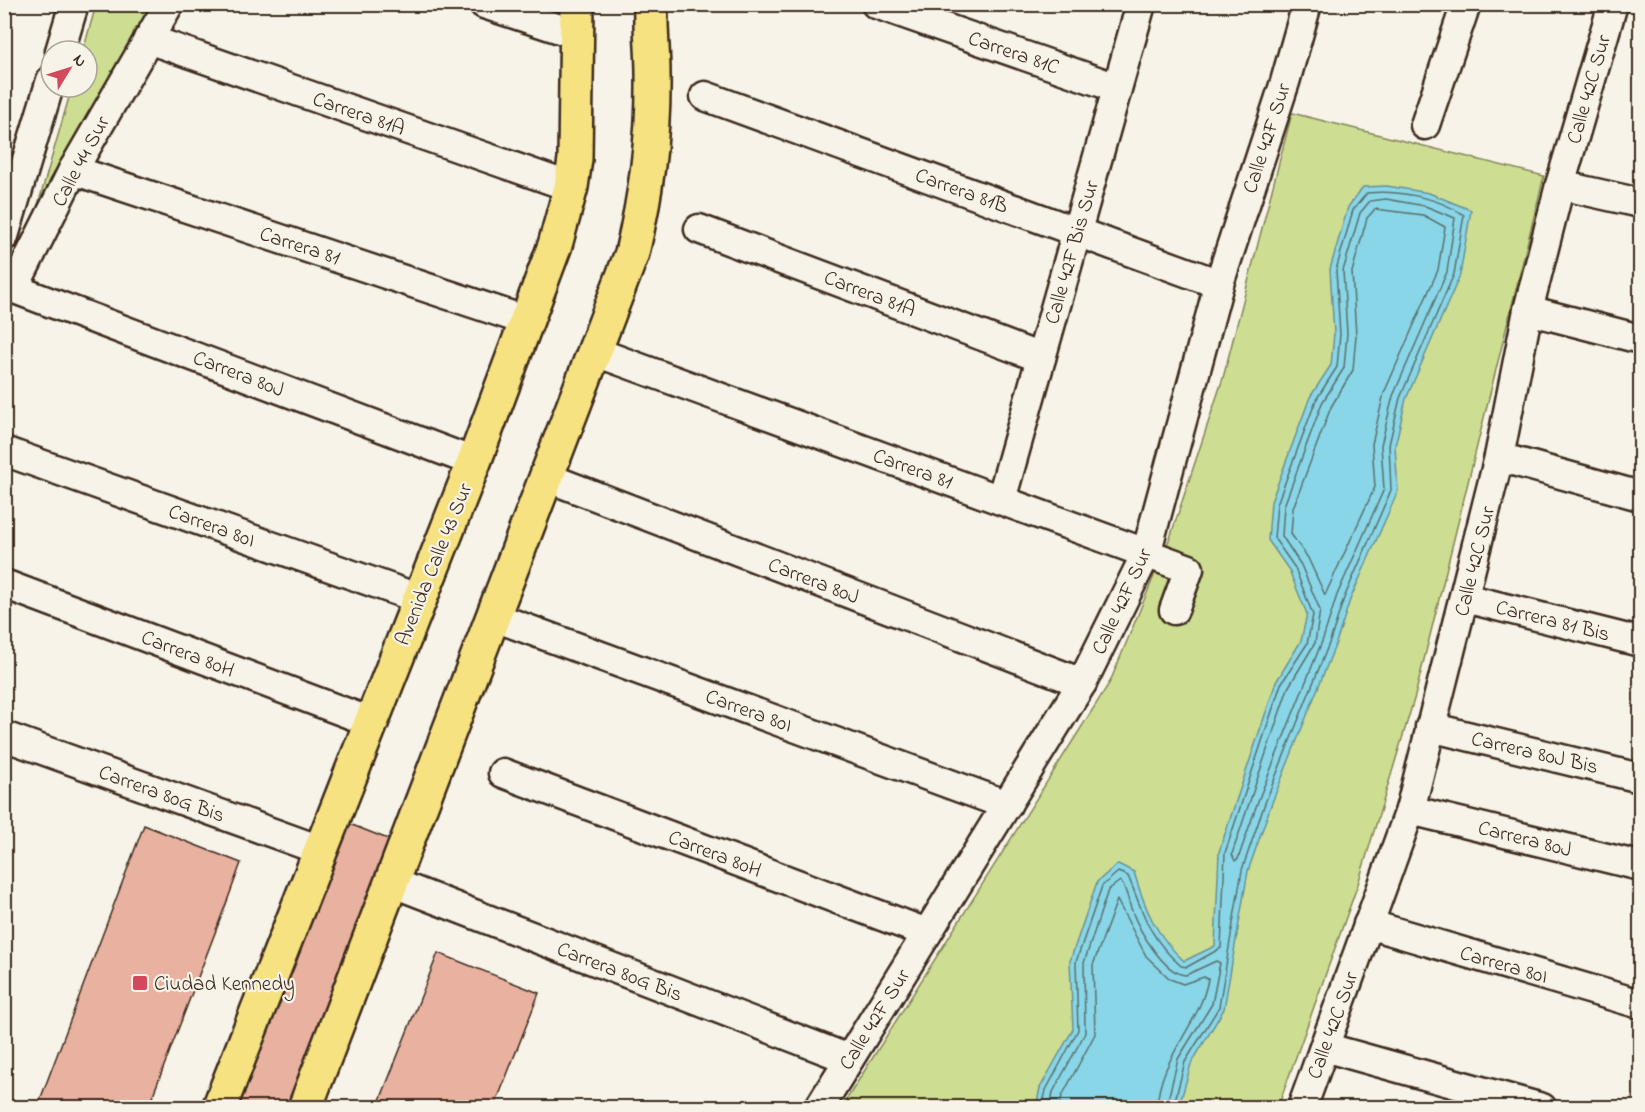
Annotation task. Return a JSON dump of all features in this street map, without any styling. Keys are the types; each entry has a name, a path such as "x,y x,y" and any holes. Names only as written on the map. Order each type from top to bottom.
{"main road":[{"path":"305,1107 632,253 643,208 653,76 651,4"},
{"name":"Avenida Calle 43 Sur","path":"219,1107 474,462 555,245 571,187 577,126 577,20"}],"street":[{"path":"64,39 74,4"},
{"name":"Calle 44 Sur","path":"9,287 169,4"},
{"path":"484,4 577,20"},
{"name":"Carrera 81C","path":"876,4 1117,88"},
{"name":"Calle 42F Bis Sur","path":"1001,500 1141,4"},
{"name":"Calle 42F Sur","path":"819,1107 1082,683 1146,554 1219,285 1285,82 1307,4"},
{"path":"1425,125 1466,4"},
{"name":"Calle 42C Sur","path":"1302,1107 1410,810 1499,457 1528,310 1560,185 1613,4"},
{"name":"Carrera 81A","path":"148,39 571,187"},
{"name":"Carrera 81B","path":"705,96 1219,285"},
{"path":"4,236 13,175 43,99"},
{"name":"Carrera 81","path":"74,170 527,321"},
{"path":"1560,185 1641,204"},
{"name":"Carrera 81A","path":"699,229 1041,358"},
{"name":"Carrera 80J","path":"9,287 474,462"},
{"path":"1528,310 1641,339"},
{"name":"Carrera 81","path":"596,352 1189,569 1174,610"},
{"name":"Carrera 80I","path":"4,451 420,599"},
{"path":"1499,457 1641,496"},
{"name":"Carrera 80J","path":"546,477 1082,683"},
{"name":"Carrera 80H","path":"4,584 371,722"},
{"name":"Carrera 81 Bis","path":"1465,598 1641,642"},
{"name":"Carrera 80I","path":"492,616 1006,806"},
{"name":"Carrera 80J Bis","path":"1430,727 1641,778"},
{"name":"Carrera 80G Bis","path":"4,736 320,850"},
{"name":"Carrera 80H","path":"503,773 927,933"},
{"name":"Carrera 80J","path":"1410,810 1641,866"},
{"name":"Carrera 80G Bis","path":"391,882 849,1059"},
{"name":"Carrera 80I","path":"1368,924 1641,1004"},
{"path":"1323,1047 1542,1107"}],"green space":[{"path":"96,5 169,5 14,288 69,99 99,99 99,39 86,39"},
{"path":"1292,113 1544,176 1415,696 1358,884 1278,1107 841,1108 1110,682 1171,535 1223,378"}],"water":[{"path":"1387,186 1429,193 1471,210 1460,275 1406,399 1395,446 1398,491 1350,600 1336,643 1271,805 1248,871 1224,1009 1191,1064 1179,1107 1036,1107 1040,1088 1073,1029 1070,961 1097,882 1118,864 1134,872 1142,898 1158,931 1184,961 1215,946 1219,852 1276,682 1301,641 1307,614 1289,570 1268,540 1271,502 1310,397 1331,365 1334,334 1330,269 1348,207 1363,187"}],"building":[{"name":"Ciudad Kennedy","path":"342,821 398,843 294,1108 229,1108"},
{"name":"Ciudad Kennedy","path":"144,825 241,863 226,904 148,1108 37,1108"},
{"path":"438,953 539,993 494,1108 377,1108"}],"place":[{"name":"Ciudad Kennedy","path":"140,983"}]}
